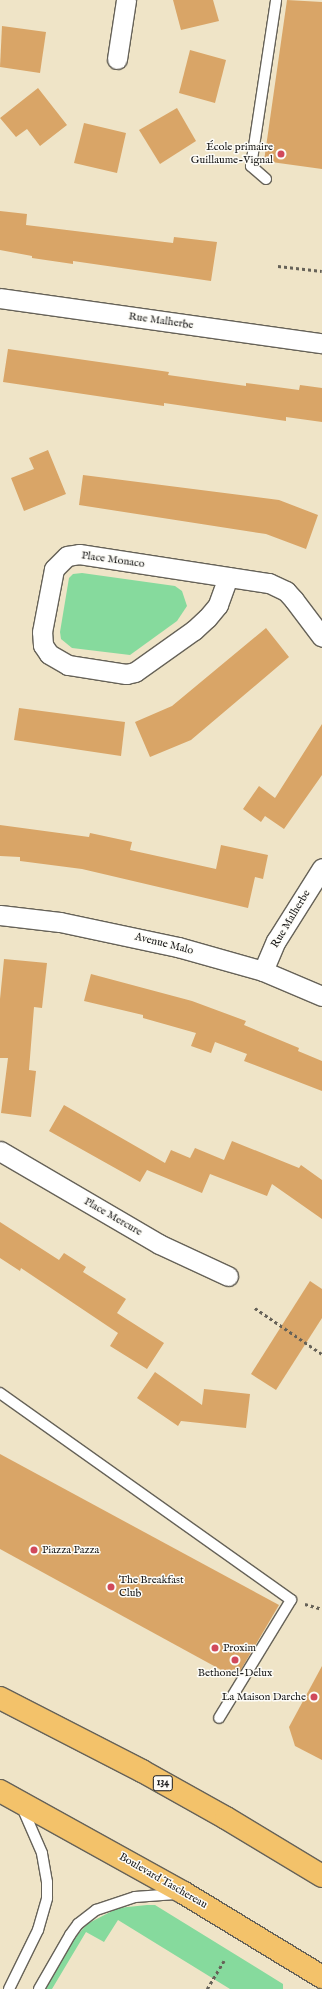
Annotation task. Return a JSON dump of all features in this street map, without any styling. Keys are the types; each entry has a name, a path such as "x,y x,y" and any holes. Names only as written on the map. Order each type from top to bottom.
{"main road":[{"name":"134","path":"0,1698 142,1771 226,1818 322,1876"},
{"name":"Boulevard Taschereau","path":"9,1796 184,1893 322,1977"}],"street":[{"path":"117,59 126,0"},
{"name":"Rue Malherbe","path":"0,298 322,343"},
{"name":"Place Monaco","path":"228,577 218,605 207,618 135,672 126,674 68,665 48,654 43,645 42,632 50,580 59,562 67,556 95,556 269,583 286,591 322,637"},
{"name":"Rue Malherbe","path":"263,971 276,941 322,868"},
{"name":"Avenue Malo","path":"0,915 60,922 178,946 263,971 322,996"},
{"name":"Place Mercure","path":"0,1150 159,1244 228,1276"}],"lane":[{"path":"266,178 251,166 276,0"},
{"path":"0,1393 291,1600 219,1718"},
{"path":"9,1796 42,1853 47,1882 47,1898 38,1930 9,1989"},
{"path":"39,1989 70,1935 78,1924 96,1910 135,1897 184,1893"},
{"path":"319,1989 322,1984"}],"path":[{"path":"278,266 322,271"},
{"path":"255,1308 322,1354"},
{"path":"207,1989 224,1961"}],"green space":[{"path":"82,573 175,586 182,591 187,606 177,621 130,655 72,648 61,639 60,632 69,578 73,574"},
{"path":"155,1905 283,1984 283,1989 230,1989 118,1920 104,1942 86,1932 52,1989 45,1989 69,1945 87,1924 118,1908"}],"building":[{"path":"173,0 213,0 219,21 181,30"},
{"path":"287,0 322,2 322,169 264,161"},
{"path":"2,26 46,32 40,73 0,67"},
{"path":"190,50 226,60 215,103 179,93"},
{"path":"38,88 67,125 40,146 27,129 16,137 0,118"},
{"path":"177,108 196,141 160,164 139,130"},
{"path":"84,123 126,133 117,173 74,163"},
{"path":"0,211 27,214 26,225 173,243 174,237 217,242 211,281 73,261 73,264 32,258 32,256 0,250"},
{"path":"8,349 169,372 168,375 246,386 246,383 299,390 300,385 322,388 322,422 286,417 286,421 164,403 164,406 3,382"},
{"path":"48,450 66,494 24,511 11,478 34,469 29,458"},
{"path":"83,475 279,500 318,515 306,549 266,534 79,505"},
{"path":"266,628 289,657 191,740 150,757 135,722 172,706"},
{"path":"19,708 125,722 121,756 14,740"},
{"path":"322,724 322,775 284,829 265,816 261,822 243,809 259,786 275,798"},
{"path":"0,825 89,837 90,833 132,842 130,850 216,869 221,845 268,855 263,879 255,877 248,908 82,869 20,861 20,857 0,856"},
{"path":"4,959 47,963 42,1008 34,1007 29,1070 36,1071 31,1117 1,1113 8,1058 0,1058 0,999"},
{"path":"91,974 192,1001 246,1021 244,1025 299,1048 298,1051 322,1061 322,1091 244,1061 247,1054 215,1042 211,1053 191,1046 196,1033 143,1018 143,1015 84,1001"},
{"path":"64,1105 165,1163 171,1150 190,1158 195,1148 224,1160 232,1141 299,1168 301,1165 322,1180 322,1219 272,1184 267,1196 210,1174 202,1193 147,1170 140,1182 49,1131"},
{"path":"0,1222 59,1260 64,1253 86,1267 83,1272 126,1299 117,1313 164,1343 147,1369 110,1346 118,1333 21,1268 20,1271 0,1258"},
{"path":"310,1281 322,1289 322,1318 276,1390 251,1374"},
{"path":"155,1372 202,1405 204,1389 250,1394 246,1428 181,1421 178,1426 137,1398"},
{"path":"0,1454 279,1605 236,1678 0,1549"},
{"name":"La Maison Darche","path":"322,1666 322,1760 295,1746 289,1727"}],"place":[{"name":"École primaire Guillaume-Vignal","path":"281,154"},
{"name":"Piazza Pazza","path":"34,1550"},
{"name":"The Breakfast Club","path":"111,1587"},
{"name":"Proxim","path":"215,1648"},
{"name":"Bethonel-Delux","path":"235,1660"},
{"name":"La Maison Darche","path":"314,1697"}]}
